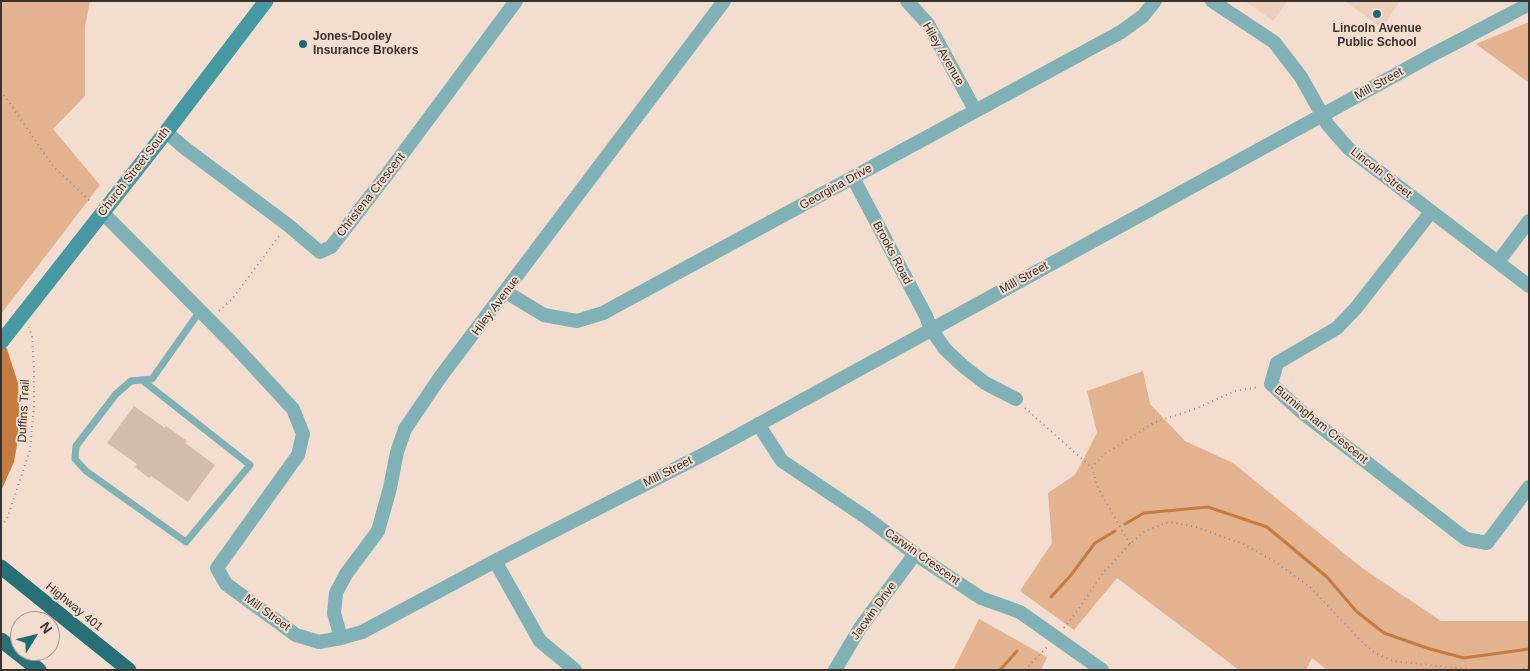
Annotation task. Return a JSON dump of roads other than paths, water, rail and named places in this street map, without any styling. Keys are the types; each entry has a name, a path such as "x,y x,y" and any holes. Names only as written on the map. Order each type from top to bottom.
{"highway":[{"name":"Highway 401","path":"1,568 129,670"},
{"path":"2,641 39,670"}],"main road":[{"name":"Church Street South","path":"4,338 98,209 166,132 266,1"}],"street":[{"name":"Christena Crescent","path":"166,132 288,225 320,252 331,247 516,1"},
{"name":"Hiley Avenue","path":"340,638 334,613 336,593 346,574 378,531 390,488 397,452 405,429 442,376 724,1"},
{"name":"Hiley Avenue","path":"908,1 928,24 975,110"},
{"name":"Georgina Drive","path":"506,292 544,315 577,321 603,313 1121,32 1143,16 1154,1"},
{"name":"Lincoln Street","path":"1212,1 1274,42 1301,77 1328,125 1348,148 1529,286"},
{"name":"Mill Street","path":"98,209 205,316 293,409 303,434 298,454 216,568 226,584 296,635 319,642 362,632 495,561 703,455 1529,4"},
{"name":"Brooks Road","path":"852,178 926,316 931,329 945,349 963,366 1016,399"},
{"name":"Burningham Crescent","path":"1431,212 1356,308 1337,328 1277,363 1271,384 1304,414 1466,539 1486,542 1529,486"},
{"path":"1498,262 1529,221"},
{"name":"Carwin Crescent","path":"758,424 782,461 981,598 1020,612 1102,670"},
{"name":"Jacwin Drive","path":"835,670 860,628 915,554"},
{"path":"495,561 540,641 575,670"}],"lane":[{"path":"142,380 250,465 186,542 86,471 75,459 76,446 116,394 131,381 152,379 205,316"}],"waterway":[{"path":"1125,524 1144,513 1208,507 1267,527 1327,577 1356,611 1384,633 1430,649 1464,658 1529,649"},
{"path":"1051,597 1071,575 1095,543 1115,531"},
{"path":"1000,670 1017,651"}],"place":[{"name":"Lincoln Avenue Public School","path":"1377,14"},
{"name":"Jones-Dooley Insurance Brokers","path":"303,44"}]}
